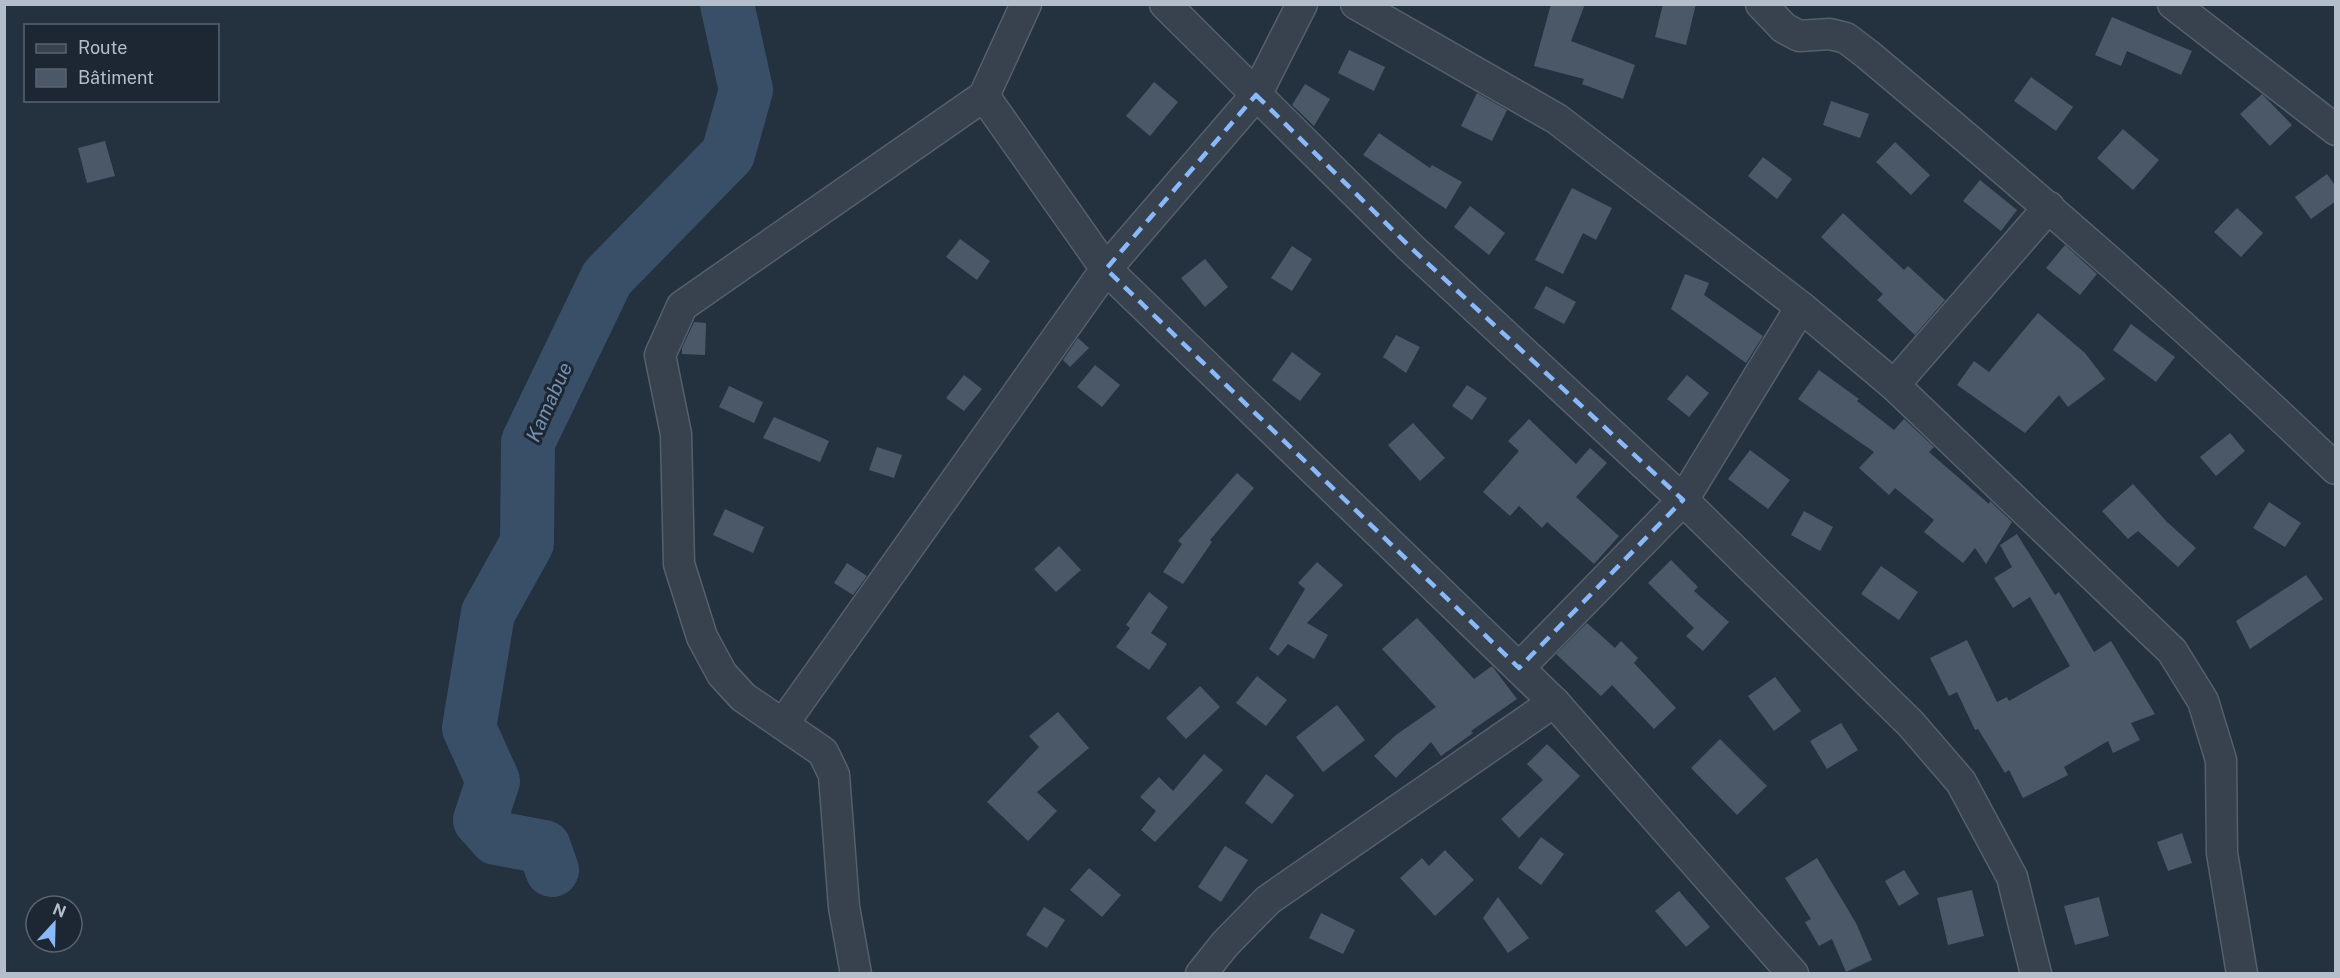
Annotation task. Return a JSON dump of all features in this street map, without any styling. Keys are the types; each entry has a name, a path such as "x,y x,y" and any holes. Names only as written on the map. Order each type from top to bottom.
{"street":[{"path":"856,974 844,907 834,775 824,752 743,697 722,674 702,637 679,564 676,434 660,355 682,306 984,96 1026,4"},
{"path":"1165,4 1410,247 1683,500 1911,724 1961,782 2012,877 2036,974"},
{"path":"783,724 1106,269 1256,95 1302,4"},
{"path":"1356,4 1557,119 1800,307 1894,385 2172,651 2203,701 2221,760 2222,853 2242,974"},
{"path":"1761,4 1784,28 1799,36 1830,34 1846,38 2049,207 2263,399 2336,469"},
{"path":"2173,4 2336,130"},
{"path":"984,96 1106,269 1554,702 1793,974"},
{"path":"1894,385 2049,207"},
{"path":"1520,668 1683,500 1800,307"},
{"path":"1201,974 1225,944 1268,900 1554,702"}],"highlighted area":[{"path":"1256,95 1410,247 1683,500 1519,668 1106,269"}],"building":[{"path":"1551,4 1585,4 1571,41 1635,65 1623,99 1582,84 1584,79 1534,66"},
{"path":"1663,4 1696,4 1686,45 1655,37"},
{"path":"2112,17 2192,51 2181,75 2127,51 2121,66 2095,55"},
{"path":"1349,50 1385,67 1374,91 1338,73"},
{"path":"2031,77 2073,107 2056,131 2014,101"},
{"path":"1154,82 1178,102 1150,136 1126,116"},
{"path":"1305,84 1330,99 1314,126 1292,105"},
{"path":"1477,93 1507,110 1492,141 1461,126"},
{"path":"2262,94 2292,125 2270,146 2240,114"},
{"path":"1831,101 1869,114 1860,138 1823,125"},
{"path":"2123,129 2159,160 2133,190 2097,158"},
{"path":"1379,133 1430,168 1432,165 1462,182 1446,209 1363,155"},
{"path":"105,141 115,176 87,183 78,148"},
{"path":"1895,142 1930,175 1911,195 1876,162"},
{"path":"1763,157 1792,179 1777,199 1748,176"},
{"path":"2327,174 2336,187 2336,201 2311,219 2295,197"},
{"path":"1980,180 2017,210 2001,231 1963,201"},
{"path":"1572,188 1612,208 1596,240 1583,233 1563,274 1535,260"},
{"path":"1470,206 1505,233 1489,255 1454,227"},
{"path":"2237,208 2263,233 2241,257 2214,232"},
{"path":"1843,213 1904,270 1908,266 1945,300 1915,335 1877,300 1883,294 1821,237"},
{"path":"960,239 990,261 977,280 946,257"},
{"path":"2065,245 2097,274 2080,295 2046,268"},
{"path":"1292,246 1312,259 1292,291 1271,278"},
{"path":"1205,259 1228,287 1205,307 1181,278"},
{"path":"1685,274 1709,283 1704,295 1763,336 1746,363 1671,309"},
{"path":"1546,286 1576,302 1564,324 1534,308"},
{"path":"2038,313 2085,353 2105,379 2068,407 2059,395 2025,433 1957,385 1974,361 1989,372"},
{"path":"694,322 706,323 705,355 682,354 682,348"},
{"path":"2131,324 2175,357 2156,382 2113,350"},
{"path":"1396,335 1420,347 1406,373 1383,357"},
{"path":"1078,338 1089,348 1070,367 1063,360"},
{"path":"1292,352 1321,374 1300,401 1272,380"},
{"path":"1095,365 1120,385 1102,407 1077,387"},
{"path":"1819,370 1859,399 1857,401 1894,430 1904,419 1934,447 1929,452 1989,504 1990,501 2012,522 1986,564 1975,548 1963,563 1924,532 1934,520 1895,488 1889,495 1859,468 1874,452 1798,399"},
{"path":"964,375 982,389 964,411 946,398"},
{"path":"1687,375 1709,393 1689,417 1667,399"},
{"path":"1467,385 1487,398 1472,420 1452,406"},
{"path":"729,386 763,402 754,423 719,407"},
{"path":"774,417 829,441 820,462 763,438"},
{"path":"1529,419 1576,464 1590,448 1607,463 1576,497 1619,536 1594,564 1547,522 1542,528 1519,506 1510,516 1483,492 1519,451 1508,441"},
{"path":"1413,423 1445,458 1420,481 1388,445"},
{"path":"2230,433 2245,451 2216,476 2200,457"},
{"path":"877,447 902,455 894,478 869,470"},
{"path":"1750,450 1790,480 1768,509 1728,479"},
{"path":"1237,473 1254,488 1210,540 1212,542 1183,584 1163,572 1182,544 1178,541"},
{"path":"2133,484 2167,522 2196,548 2178,567 2138,531 2128,539 2102,511"},
{"path":"2269,502 2301,523 2285,547 2253,528"},
{"path":"725,509 764,527 753,553 713,535"},
{"path":"1804,511 1833,527 1820,551 1791,535"},
{"path":"2017,534 2055,595 2059,592 2094,652 2111,641 2155,714 2131,723 2140,740 2113,753 2108,741 2064,767 2068,775 2023,798 2009,770 2005,773 1978,729 1975,730 1957,692 1949,696 1930,658 1967,640 1997,702 2007,697 2009,701 2070,666 2030,597 2013,608 1994,578 2012,567 2000,545"},
{"path":"1059,546 1081,570 1056,592 1034,569"},
{"path":"1671,560 1698,587 1694,591 1729,622 1703,651 1686,636 1694,628 1648,583"},
{"path":"1317,562 1343,585 1307,623 1328,635 1314,659 1288,644 1278,656 1269,649 1305,589 1298,583"},
{"path":"847,563 867,576 853,595 834,583"},
{"path":"1881,566 1918,592 1899,620 1861,594"},
{"path":"2306,575 2323,599 2250,649 2236,621"},
{"path":"1149,592 1168,607 1151,633 1167,644 1149,670 1116,647 1130,628 1126,625"},
{"path":"1417,618 1474,679 1492,666 1517,699 1471,731 1473,733 1441,756 1431,742 1396,778 1374,756 1396,735 1436,707 1382,649"},
{"path":"1587,623 1615,648 1621,641 1638,658 1634,663 1676,708 1654,729 1612,685 1601,696 1556,654"},
{"path":"1257,676 1287,700 1266,726 1236,703"},
{"path":"1775,677 1801,711 1774,731 1748,696"},
{"path":"1200,686 1220,707 1186,739 1166,718"},
{"path":"1337,705 1365,740 1323,772 1296,737"},
{"path":"1058,712 1089,748 1037,792 1057,811 1028,841 987,802 1039,747 1029,736"},
{"path":"1841,723 1858,750 1827,769 1810,741"},
{"path":"1720,739 1767,786 1737,815 1691,768"},
{"path":"1547,744 1580,776 1519,838 1501,819 1543,780 1527,764"},
{"path":"1204,754 1223,770 1155,842 1141,830 1156,811 1140,797 1159,777 1173,791"},
{"path":"1266,774 1294,795 1272,824 1245,803"},
{"path":"2182,833 2192,863 2168,871 2157,842"},
{"path":"1541,837 1564,854 1541,885 1518,868"},
{"path":"1225,846 1248,860 1221,902 1198,887"},
{"path":"1445,850 1474,880 1435,916 1400,878 1422,858 1429,866"},
{"path":"1817,858 1856,923 1872,960 1846,972 1832,939 1819,946 1805,922 1811,919 1785,878"},
{"path":"1089,868 1121,895 1102,917 1070,890"},
{"path":"1904,870 1919,894 1899,906 1885,881"},
{"path":"1972,890 1984,936 1948,945 1937,898"},
{"path":"1679,891 1710,927 1686,947 1655,911"},
{"path":"1498,897 1529,938 1508,953 1483,918"},
{"path":"2099,897 2109,936 2075,945 2064,906"},
{"path":"1044,907 1065,920 1047,948 1026,935"},
{"path":"1321,913 1355,930 1343,954 1309,938"}],"waterway":[{"name":"Kamabue","path":"552,870 544,847 496,838 480,820 493,781 469,728 488,613 527,543 528,442 607,278 728,154 746,90 727,4"}]}
